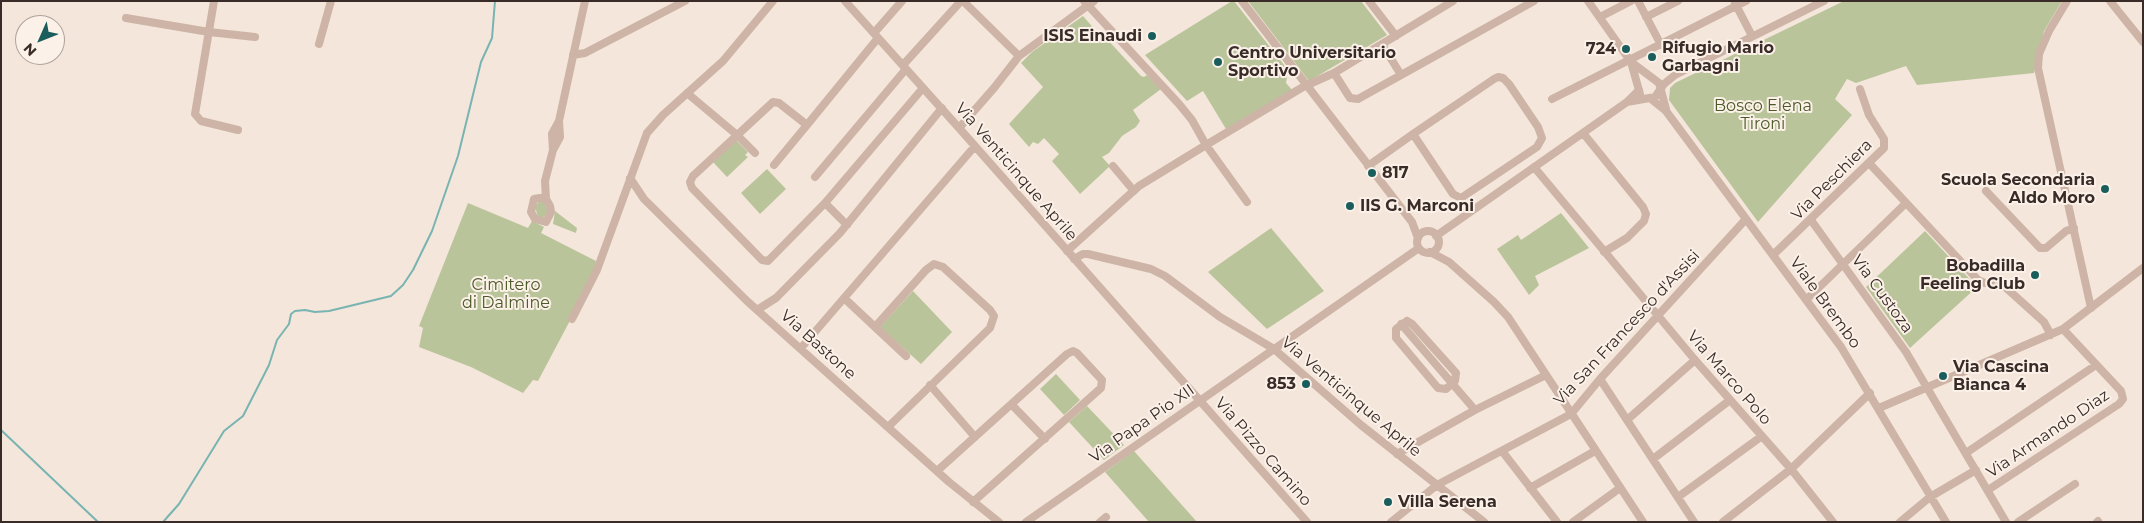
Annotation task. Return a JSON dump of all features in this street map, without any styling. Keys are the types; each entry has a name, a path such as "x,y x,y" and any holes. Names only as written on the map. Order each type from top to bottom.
{"street":[{"path":"214,1 195,114 202,122 238,130"},
{"path":"319,44 331,1"},
{"path":"545,181 546,200 551,211 548,221 545,223 535,219 531,208 545,181 553,150 560,137 559,121 585,1"},
{"path":"574,55 585,52 685,1"},
{"path":"572,319 598,270 643,142 650,129 663,114 730,54 773,1"},
{"name":"Via Venticinque Aprile","path":"845,1 942,108 1074,259 1083,254 1088,254 1155,270 1220,317 1274,350 1397,454 1484,522"},
{"path":"774,166 902,1"},
{"path":"815,176 904,67 962,1 1019,56"},
{"path":"1242,1 1412,222 1438,239 1449,262"},
{"path":"1369,1 1396,36"},
{"path":"1067,250 1134,191 1154,176 1306,85 1334,73 1453,1"},
{"path":"1334,73 1350,98 1355,100 1534,1"},
{"path":"1588,1 1630,61 1639,88 1649,98"},
{"path":"1600,17 1631,1"},
{"path":"1638,1 1660,44"},
{"path":"1646,17 1678,1"},
{"path":"1552,99 1630,61 1736,4 1746,1"},
{"path":"1430,252 1436,249 1438,239 1534,167 1627,102 1639,88 1642,80 1675,75 1824,1"},
{"path":"2067,1 2048,33 2039,56 2038,68 2091,308"},
{"path":"2110,1 2143,42"},
{"path":"959,128 1019,56 1088,3 1192,120 1206,145 1247,202"},
{"path":"1736,4 1752,36"},
{"path":"126,18 209,32 255,37"},
{"path":"1382,44 1402,75"},
{"path":"1630,61 1659,83 1660,91"},
{"path":"1627,102 1649,98 1660,91 1675,75"},
{"path":"1368,166 1413,134 1494,79 1500,77 1509,84 1538,127 1542,138 1537,147 1461,198 1453,194 1413,134"},
{"path":"807,125 775,101 693,176 690,184 763,260 769,260 825,203 923,88"},
{"name":"Via Peschiera","path":"1773,255 1883,150 1885,142 1869,115 1860,89"},
{"name":"Viale Brembo","path":"1660,91 1666,111"},
{"path":"687,93 737,135 755,154"},
{"name":"Viale Brembo","path":"1649,98 1666,111 1841,347 1870,392 1946,522"},
{"path":"757,310 776,298 847,225 942,108"},
{"path":"1583,133 1643,207 1646,214 1645,220 1627,238 1604,252"},
{"path":"801,348 975,146"},
{"path":"1869,163 1978,280 1984,283 1998,283 2004,286 2044,322 2051,335"},
{"path":"1113,166 1134,191"},
{"name":"Via Marco Polo","path":"1534,167 1657,316 1791,469 1831,519"},
{"name":"Via Bastone","path":"630,178 646,202 757,310 937,471 999,522"},
{"path":"1986,191 2040,248 2046,248 2066,231 2074,228"},
{"path":"534,199 546,200"},
{"path":"825,203 847,225"},
{"path":"1806,300 1906,203"},
{"name":"Via San Francesco d'Assisi","path":"1391,522 1437,485 1572,414 1657,316 1746,219"},
{"name":"Via Custoza","path":"1811,220 1906,352 2006,522"},
{"path":"1412,222 1418,238 1419,248 1449,262 1501,310 1643,522"},
{"path":"1418,238 1426,232"},
{"name":"Via Papa Pio XII","path":"1026,522 1419,248"},
{"name":"Via Pizzo Camino","path":"1074,259 1307,522"},
{"path":"875,327 926,270 934,264 943,267 990,310 994,318 990,328 888,427"},
{"path":"1879,408 2063,329 2143,268"},
{"path":"844,298 906,356"},
{"path":"1452,384 1445,389 1438,388 1396,338 1395,330 1401,324 1475,410"},
{"path":"1966,453 2096,365 2063,329"},
{"path":"937,471 1068,353 1073,351 1078,354 1101,379 1102,386 973,502"},
{"path":"1627,420 1695,360"},
{"name":"Via Armando Diaz","path":"1988,490 2119,404 2123,399 2121,391 2096,365"},
{"path":"1397,454 1475,410 1546,376"},
{"path":"1600,380 1694,522"},
{"path":"930,385 975,437"},
{"path":"1723,522 1791,469 1870,392"},
{"path":"1653,459 1730,400"},
{"path":"1012,404 1045,439"},
{"path":"1678,497 1762,436"},
{"path":"1502,451 1557,522"},
{"path":"1530,488 1595,451"},
{"path":"1900,522 1930,497 1976,470"},
{"path":"2018,522 2075,484"},
{"path":"1573,522 1620,488"},
{"path":"1821,522 1831,519"}],"green space":[{"name":"Centro Universitario Sportivo","path":"1234,1 1288,70 1286,83 1292,90 1226,129 1203,91 1187,101 1145,55"},
{"path":"1248,1 1361,1 1387,35 1309,81"},
{"name":"Bosco Elena Tironi","path":"1844,1 2062,1 2044,31 2034,73 1917,85 1906,66 1856,83 1847,79 1835,99 1852,115 1758,222 1669,100 1670,88 1675,83"},
{"path":"1083,16 1103,39 1106,38 1141,76 1147,75 1161,89 1133,110 1140,121 1136,127 1122,136 1109,153 1102,157 1110,166 1080,194 1052,161 1059,154 1044,138 1038,144 1033,142 1029,147 1009,124 1043,87 1021,63 1032,52"},
{"path":"736,140 748,152 745,155 748,157 727,177 713,162"},
{"path":"767,169 786,189 760,214 741,193"},
{"path":"540,200 544,201 548,212 542,219 538,217 535,207"},
{"name":"Cimitero di Dalmine","path":"468,203 528,228 532,221 544,227 541,233 596,261 592,279 538,381 533,380 523,393 471,367 419,347 423,328 419,326"},
{"path":"555,211 577,228 576,233 553,224"},
{"path":"1561,213 1589,248 1535,276 1539,285 1529,295 1497,249 1518,235 1521,240"},
{"path":"1271,228 1324,291 1267,329 1208,272"},
{"path":"1925,231 1977,287 1910,348 1866,287"},
{"path":"913,291 952,332 921,364 880,327"},
{"path":"1056,374 1080,400 1064,415 1040,389"},
{"path":"1087,406 1124,445 1104,460 1069,422"},
{"path":"1134,451 1197,522 1149,522 1105,472"}],"waterway":[{"path":"163,522 179,504 224,431 243,416 269,365 277,340 289,324 291,314 295,311 305,310 315,312 329,311 391,296 403,285 413,270 432,231 458,156 481,62 492,38 495,1"},
{"path":"1,430 98,522"}],"place":[{"name":"ISIS Einaudi","path":"1152,36"},
{"name":"724","path":"1626,49"},
{"name":"Rifugio Mario Garbagni","path":"1652,57"},
{"name":"Centro Universitario Sportivo","path":"1218,62"},
{"name":"817","path":"1372,173"},
{"name":"Scuola Secondaria Aldo Moro","path":"2105,189"},
{"name":"IIS G. Marconi","path":"1350,206"},
{"name":"Bobadilla Feeling Club","path":"2035,275"},
{"name":"Via Cascina Bianca 4","path":"1943,376"},
{"name":"853","path":"1306,384"},
{"name":"Villa Serena","path":"1388,502"}]}
